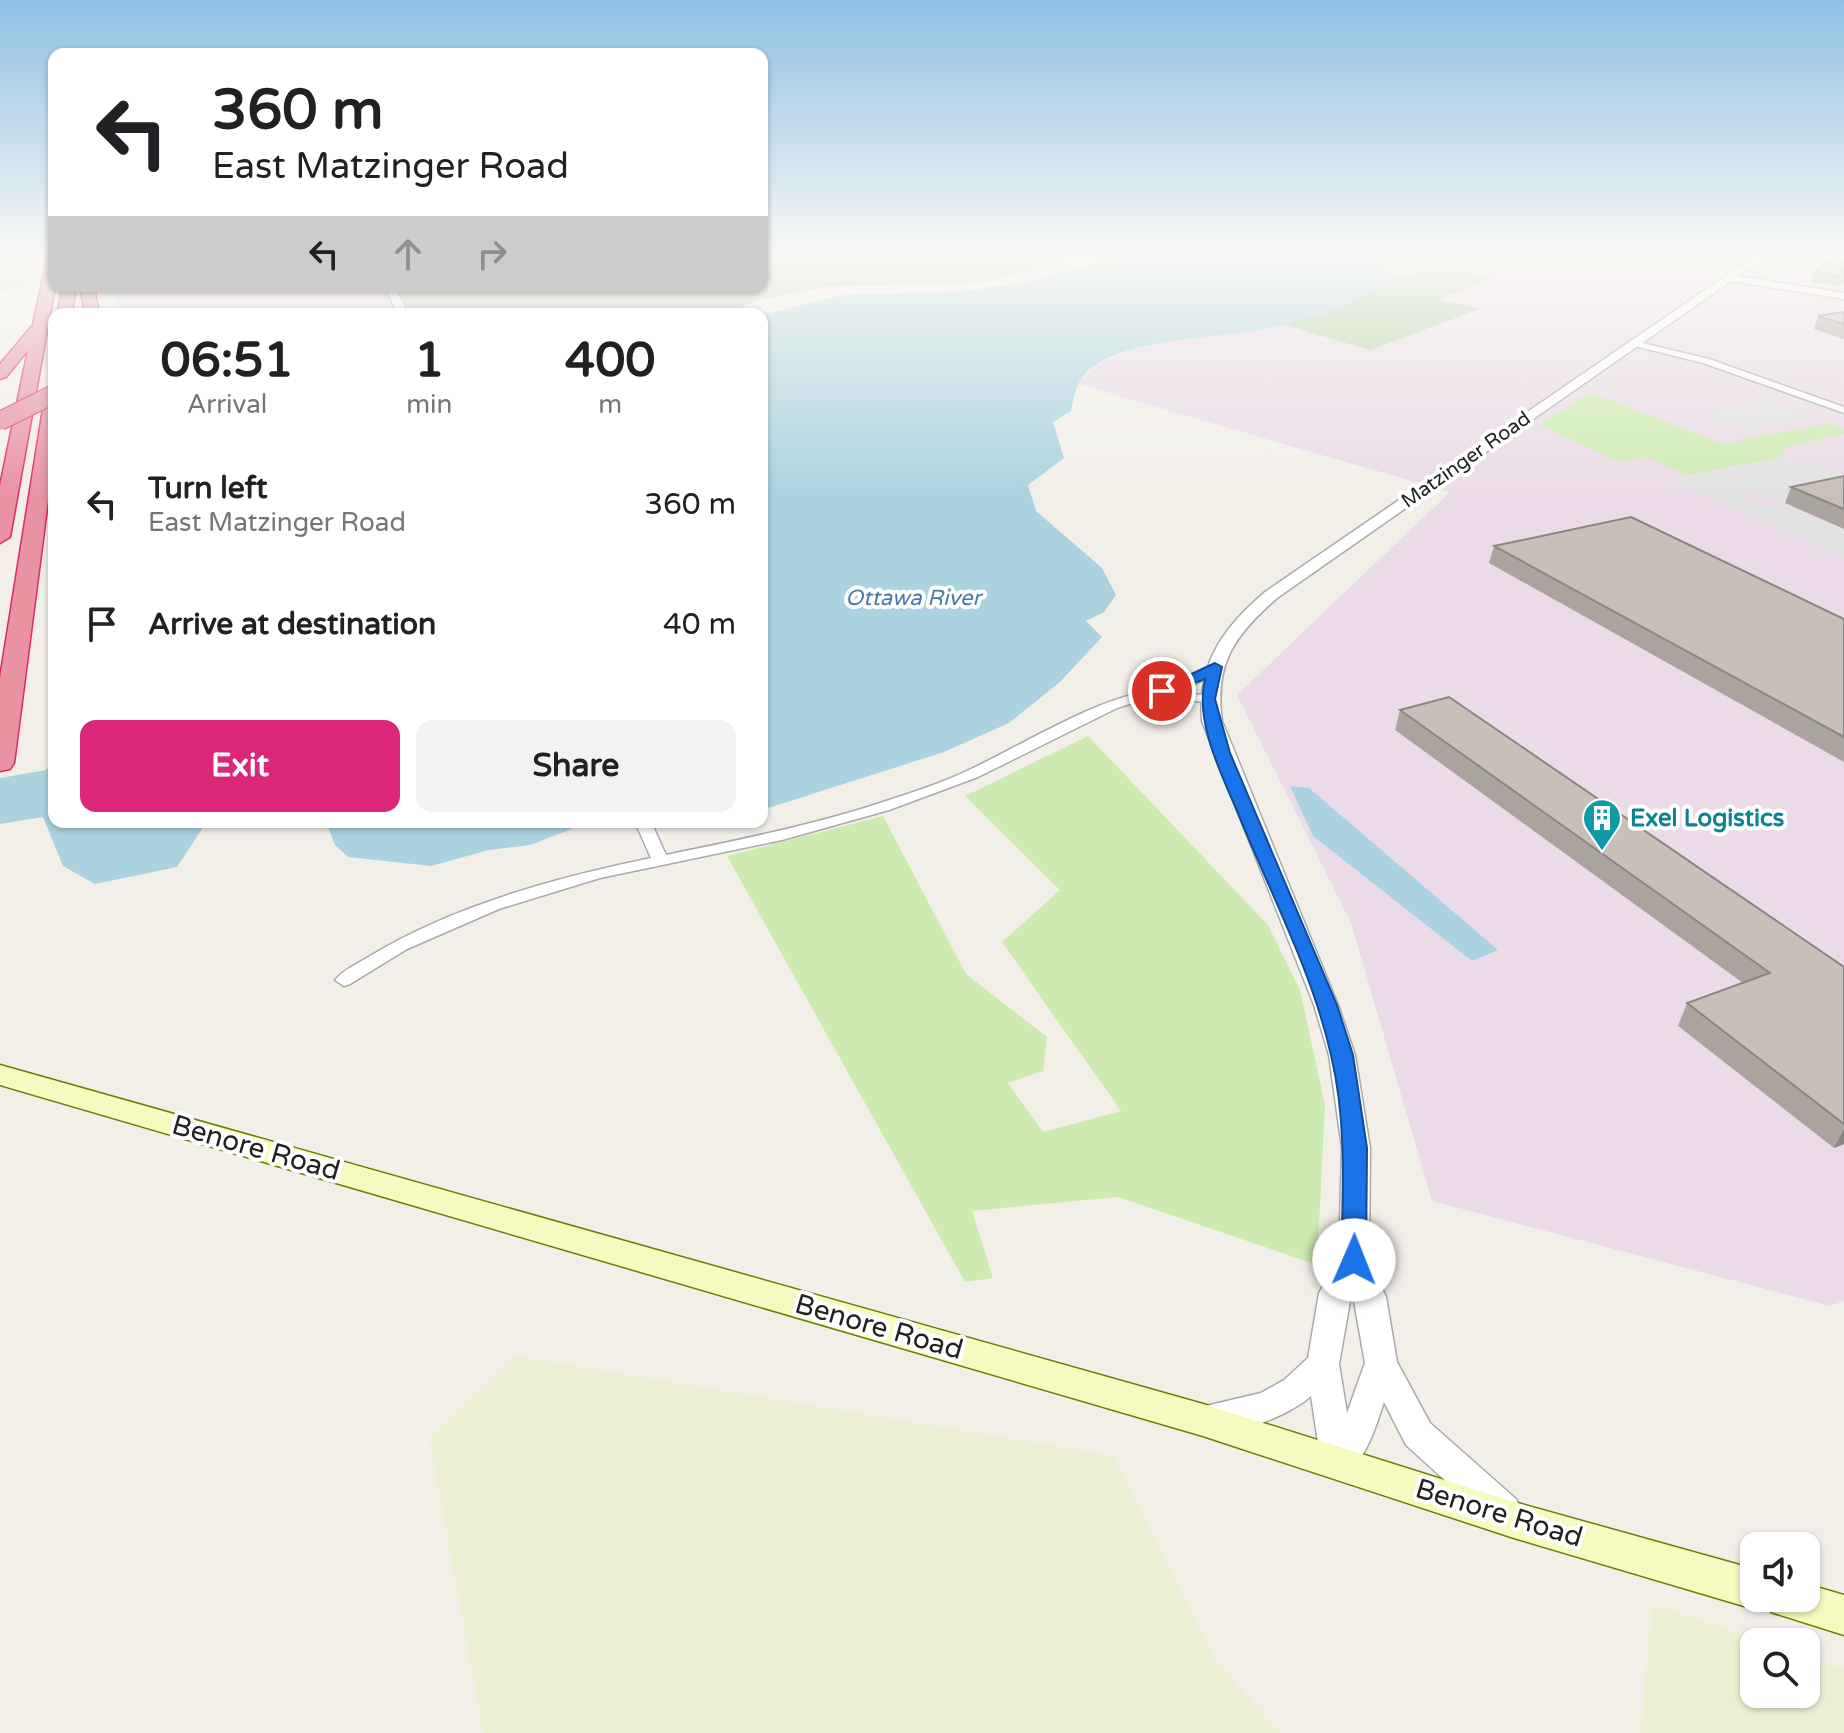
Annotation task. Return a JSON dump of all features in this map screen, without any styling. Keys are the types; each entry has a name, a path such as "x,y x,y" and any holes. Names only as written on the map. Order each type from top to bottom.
{"highway":[{"path":"0,374 34,334"},
{"path":"0,537 39,334"},
{"path":"0,421 48,395"},
{"path":"0,763 48,433"}],"main road":[{"name":"Benore Road","path":"7,1077 1203,1420 1514,1520 1740,1585"},
{"path":"1820,1608 1844,1615"}],"street":[{"name":"Matzinger Road","path":"1208,699 1215,667 1238,622 1271,595 1647,334"},
{"path":"1634,343 1706,361 1844,410"},
{"path":"344,980 401,945 493,905 660,859 782,835 884,807 973,774 1112,705 1176,687 1215,667"},
{"path":"1144,695 1208,699 1222,753 1326,1005 1342,1055 1356,1148 1354,1260 1371,1297 1381,1363 1418,1434 1514,1520"},
{"path":"646,828 660,859"},
{"path":"1338,1462 1323,1364 1334,1293 1354,1260"},
{"path":"1338,1462 1360,1424 1381,1363"},
{"path":"1203,1420 1271,1407 1300,1390 1323,1364"}],"shaded area":[{"path":"1227,334 1844,334 1844,1301 1830,1306 1432,1201 1351,923 1237,695 1450,492 1077,384 1096,365 1130,350 1166,341"},
{"path":"1767,401 1813,417 1747,430 1701,413"},
{"path":"1782,457 1794,462 1802,460 1844,477 1844,491 1782,504 1754,492 1740,495 1770,507 1788,505 1844,529 1844,557 1669,479"},
{"path":"516,1356 1113,1456 1213,1656 1280,1733 483,1733 429,1437"},
{"path":"1652,1604 1740,1634 1740,1708 1820,1708 1820,1661 1844,1669 1844,1733 1640,1733"}],"green space":[{"path":"1315,334 1413,334 1370,350"},
{"path":"1590,392 1722,444 1829,423 1844,429 1844,434 1786,447 1782,457 1687,475 1646,457 1620,462 1539,425"},
{"path":"1088,736 1268,925 1300,990 1325,1105 1317,1265 1118,1197 972,1211 993,1278 965,1282 727,856 883,816 966,974 1047,1037 1043,1071 1008,1083 1043,1132 1121,1111 1002,942 1060,890 965,796"}],"water":[{"name":"Ottawa River","path":"768,334 1230,334 1159,343 1107,358 1089,371 1077,387 1071,411 1053,422 1064,458 1028,485 1036,511 1102,568 1116,595 1104,612 1086,621 1102,637 1060,682 1009,723 944,752 768,808"},
{"path":"48,767 48,828 202,829 177,867 95,884 63,866 43,817 0,824 0,778 46,770"},
{"path":"1290,786 1309,788 1498,950 1472,961 1313,836"},
{"path":"328,828 572,828 530,845 489,850 431,866 348,857 335,845"}],"building":[{"path":"1844,476 1844,509 1791,487"},
{"name":"Exel Logistics","path":"1631,517 1844,619 1844,737 1494,546"},
{"path":"1449,697 1844,967 1844,1124 1687,1003 1770,973 1400,710"}],"place":[{"name":"Exel Logistics","path":"1602,852"}],"route":[{"path":"1162,691 1189,682 1215,667 1208,699 1222,753 1326,1005 1342,1055 1356,1148 1354,1260"}]}
